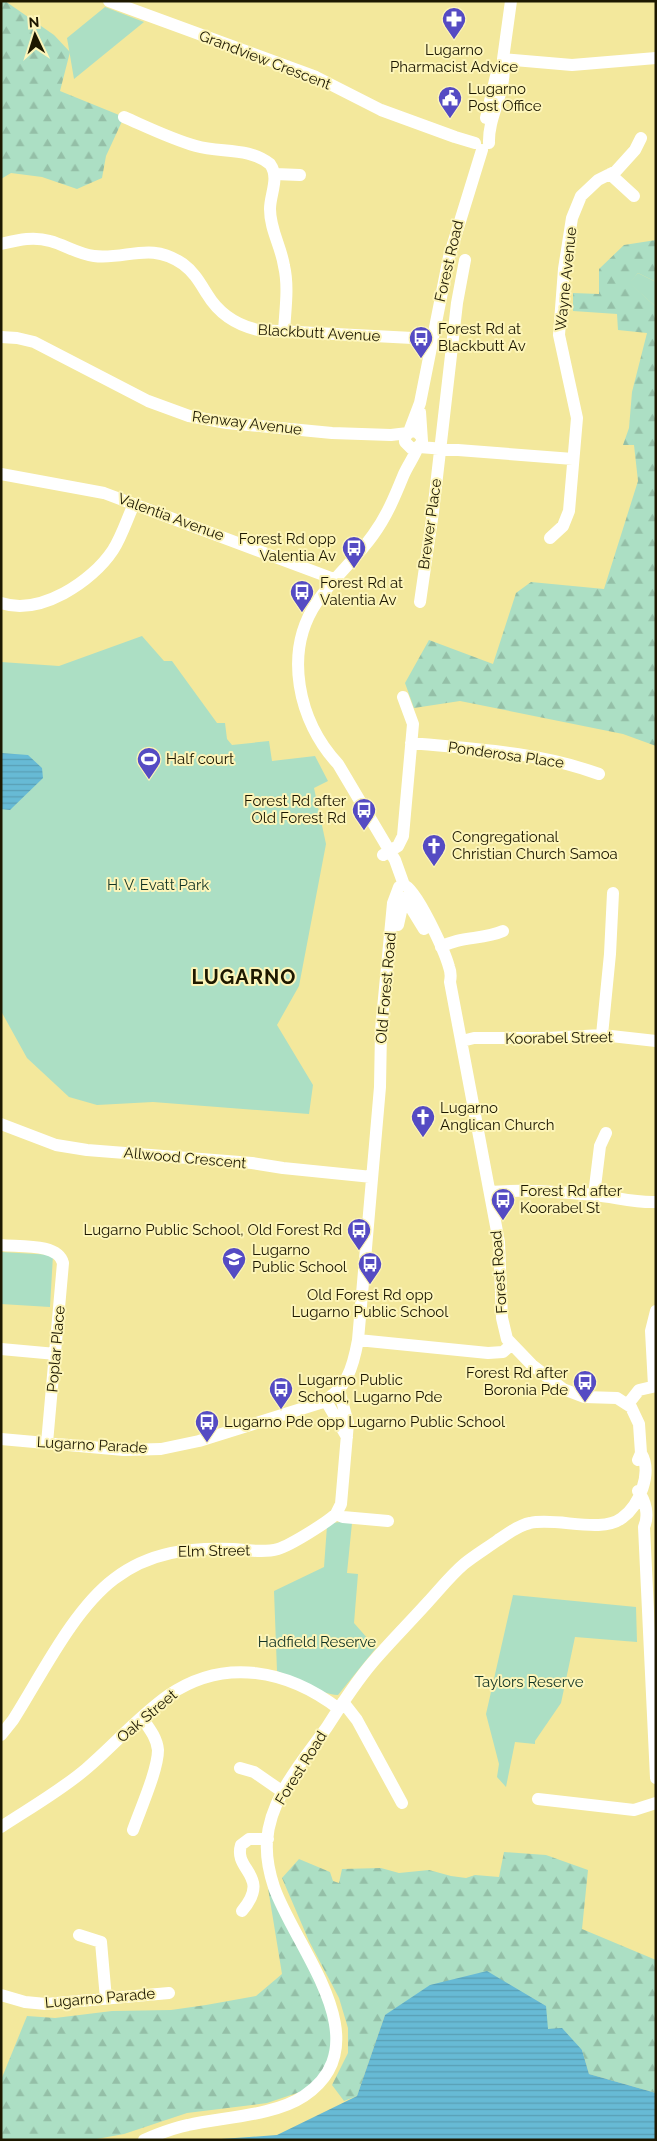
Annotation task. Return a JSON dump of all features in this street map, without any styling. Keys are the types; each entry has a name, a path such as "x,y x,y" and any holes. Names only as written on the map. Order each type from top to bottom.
{"street":[{"name":"Grandview Crescent","path":"109,1 323,80 381,110 455,137 481,143"},
{"name":"Forest Road","path":"506,1 509,14"},
{"name":"Forest Road","path":"511,1 499,103 481,143 450,251 413,440 404,474 394,500 380,526 362,550 334,580 307,620 298,661 299,683 303,703 329,754 332,767 400,870 403,892 442,947 450,967 450,982 500,1248 503,1325 507,1339 511,1345 550,1380 568,1392 584,1397 618,1398 628,1404"},
{"path":"503,59 572,65 656,58"},
{"path":"124,116 194,146 244,153 260,158 270,164 275,174 270,211 273,232 285,269 284,332"},
{"name":"Wayne Avenue","path":"550,538 563,526 569,511 577,418 559,335 564,270 572,218 581,196 598,180 610,174 626,160 641,138"},
{"path":"275,174 300,175"},
{"path":"610,174 634,196"},
{"name":"Blackbutt Avenue","path":"1,244 37,238 93,256 138,252 162,255 178,261 189,269 219,310 233,321 258,330 432,339"},
{"name":"Forest Road","path":"440,447 457,303 465,260"},
{"name":"Renway Avenue","path":"1,337 34,342 148,401 190,416 215,422 358,435 391,435 413,440"},
{"path":"413,440 440,447 573,459"},
{"name":"Brewer Place","path":"420,602 440,447"},
{"name":"Valentia Avenue","path":"1,474 96,490 334,580"},
{"path":"1,603 26,606 69,591 102,562 113,549 134,504"},
{"path":"400,870 413,724 403,697"},
{"name":"Ponderosa Place","path":"411,743 531,755 570,763 599,774"},
{"path":"387,853 400,843 403,836"},
{"name":"Forest Road","path":"387,853 390,866 450,982"},
{"name":"Old Forest Road","path":"326,1401 339,1390 352,1370 358,1340 380,1087 389,1031 403,892"},
{"name":"Old Forest Road","path":"380,1087 381,1030 393,903 403,892"},
{"path":"602,1035 610,954 613,893"},
{"name":"Old Forest Road","path":"399,919 406,914 415,913"},
{"path":"442,947 454,941 488,937 503,931"},
{"name":"Koorabel Street","path":"462,1041 474,1038 548,1038 602,1035 656,1041"},
{"name":"Allwood Crescent","path":"1,1124 56,1145 87,1150 252,1163 372,1177"},
{"path":"594,1196 600,1146 606,1133"},
{"path":"490,1192 514,1191 656,1202"},
{"name":"Poplar Place","path":"1,1245 63,1253 64,1270 47,1443"},
{"path":"656,1312 651,1331 655,1386 639,1390 628,1404 638,1419 641,1454 645,1467 635,1496 644,1500 647,1521 644,1527 656,1778"},
{"path":"358,1340 488,1353 503,1352 511,1345"},
{"path":"1,1349 56,1354"},
{"path":"339,1390 348,1423 341,1504 336,1514 344,1517 388,1521"},
{"path":"326,1401 347,1437"},
{"name":"Lugarno Parade","path":"1,1439 137,1450 167,1448 199,1441 326,1401"},
{"name":"Forest Road","path":"144,2140 185,2125 262,2111 293,2102 317,2084 332,2062 337,2036 332,2010 274,1889 268,1864 268,1839 272,1819 283,1792 369,1666 464,1564 523,1525 536,1522 569,1522 584,1525 614,1523 625,1516 635,1496"},
{"name":"Elm Street","path":"1,1735 13,1720 82,1611 116,1577 152,1558 171,1552 196,1548 266,1551 279,1549 336,1514"},
{"name":"Oak Street","path":"1,1827 80,1774 159,1703 182,1687 209,1677 236,1672 258,1673 288,1680 341,1705 357,1720 402,1803"},
{"path":"133,1830 154,1769 158,1750 153,1734 142,1718"},
{"path":"240,1768 254,1772 283,1792"},
{"path":"538,1799 634,1810 646,1808 656,1803"},
{"path":"242,1911 250,1901 254,1891 252,1879 241,1856 241,1845 249,1839 268,1839"},
{"path":"80,1934 102,1942 106,1998"},
{"name":"Lugarno Parade","path":"1,1996 35,2003 169,1992"}],"green space":[{"path":"1,1 5,1 54,35 70,52 60,91 124,117 106,156 102,178 77,189 42,177 11,173 1,179"},
{"path":"105,7 144,22 74,79 67,38"},
{"path":"656,240 656,282 638,273 630,283 656,307 656,746 623,734 460,701 414,708 405,683 429,640 493,664 516,593 531,582 604,589 638,481 634,445 623,445 629,428 632,392 647,333 618,330 617,314 573,311 573,293 599,294 599,269 624,245"},
{"path":"638,273 656,282 656,307 629,283"},
{"name":"H. V. Evatt Park","path":"142,636 164,661 172,661 217,723 225,723 227,739 232,745 269,741 272,761 315,756 328,781 314,788 326,844 299,986 277,1025 313,1085 309,1114 153,1102 97,1105 69,1097 27,1058 1,1011 1,662 59,666"},
{"path":"1,1252 53,1255 50,1307 1,1304"},
{"name":"Hadfield Reserve","path":"332,1523 352,1523 347,1573 358,1574 354,1623 376,1648 338,1695 315,1689 277,1671 274,1591 324,1567 327,1526"},
{"name":"Taylors Reserve","path":"513,1595 636,1607 637,1642 575,1637 561,1703 535,1741 535,1744 515,1742 506,1787 497,1777 499,1764 486,1714"},
{"path":"504,1852 546,1855 588,1870 582,1929 656,1960 656,2093 589,2074 582,2050 548,2029 385,2015 357,2096 344,2101 332,2085 348,2053 348,2028 339,1998 309,1941 282,1878 299,1859 330,1872 333,1881 339,1883 342,1869 381,1868 399,1873 429,1870 466,1878 475,1875 499,1877"},
{"path":"268,1888 302,1951 331,2019 333,2037 327,2067 306,2090 267,2103 187,2113 124,2134 91,2140 1,2140 1,2080 27,2016 55,2018 112,2011 171,2010 256,1996 282,1974"}],"water":[{"path":"1,753 28,755 42,768 43,778 10,810 1,809"},
{"path":"487,1971 546,2006 548,2029 562,2028 582,2050 589,2074 656,2093 656,2140 207,2140 277,2135 357,2096 385,2015 430,1985"}],"place":[{"name":"Lugarno Pharmacist Advice","path":"454,40"},
{"name":"Lugarno Post Office","path":"450,119"},
{"name":"Forest Rd at Blackbutt Av","path":"421,359"},
{"name":"Forest Rd opp Valentia Av","path":"354,569"},
{"name":"Forest Rd at Valentia Av","path":"302,613"},
{"name":"Half court","path":"149,780"},
{"name":"Forest Rd after Old Forest Rd","path":"364,831"},
{"name":"Congregational Christian Church Samoa","path":"434,867"},
{"name":"Lugarno Anglican Church","path":"423,1138"},
{"name":"Forest Rd after Koorabel St","path":"503,1221"},
{"name":"Lugarno Public School, Old Forest Rd","path":"359,1251"},
{"name":"Lugarno Public School","path":"234,1280"},
{"name":"Old Forest Rd opp Lugarno Public School","path":"370,1285"},
{"name":"Forest Rd after Boronia Pde","path":"585,1403"},
{"name":"Lugarno Public School, Lugarno Pde","path":"281,1410"},
{"name":"Lugarno Pde opp Lugarno Public School","path":"207,1443"}],"district":[{"name":"LUGARNO","path":"244,977"}]}
